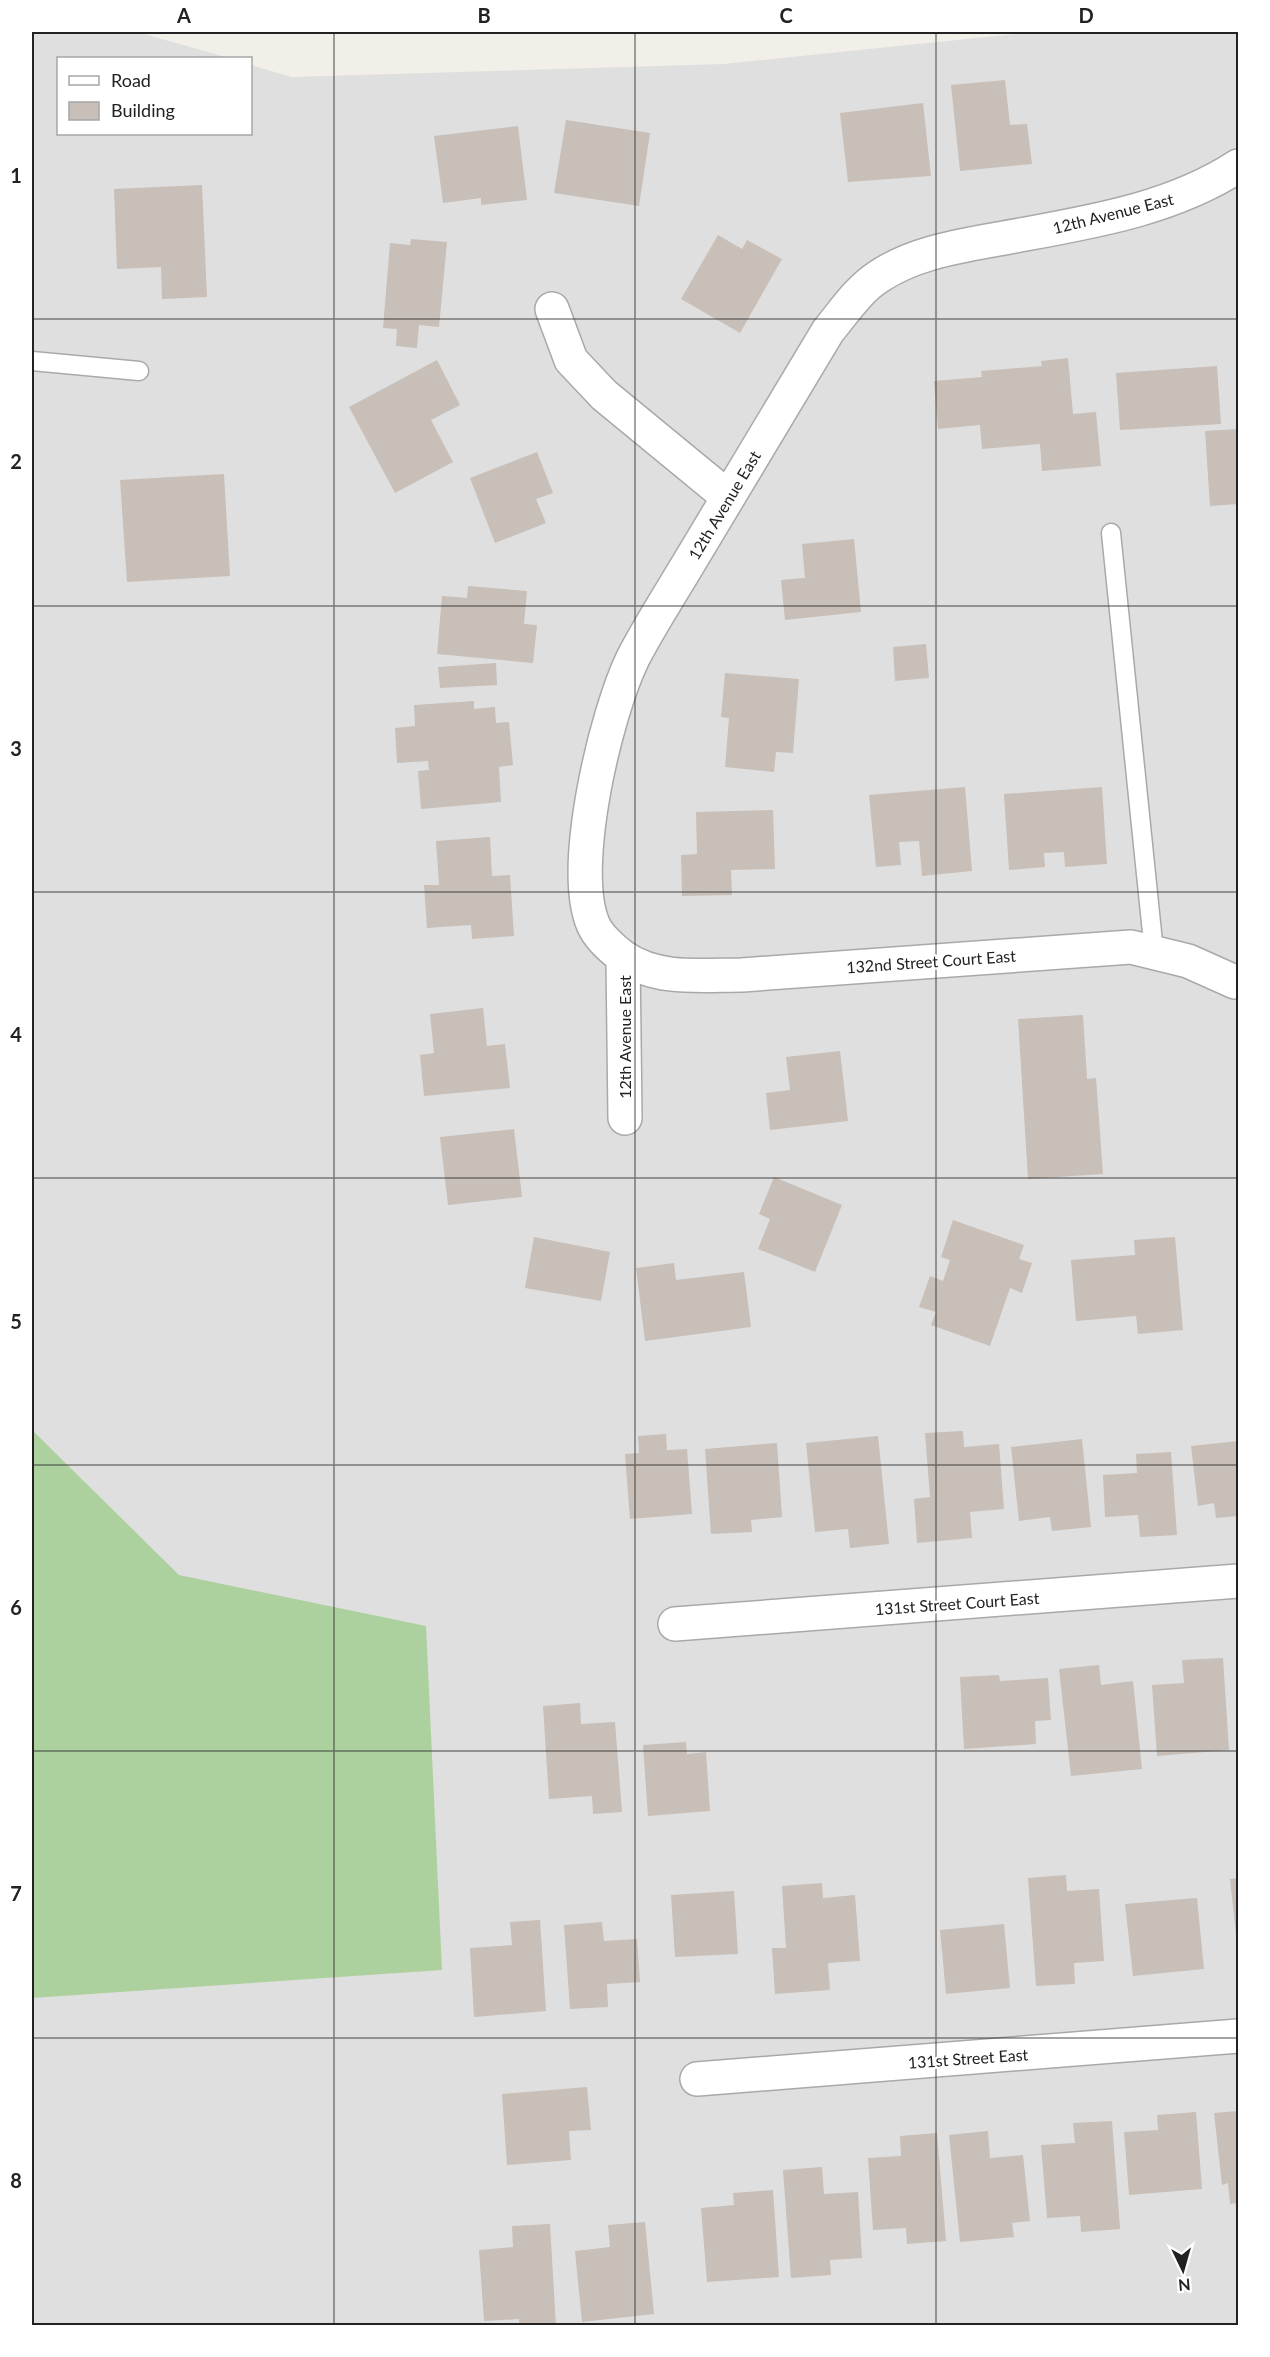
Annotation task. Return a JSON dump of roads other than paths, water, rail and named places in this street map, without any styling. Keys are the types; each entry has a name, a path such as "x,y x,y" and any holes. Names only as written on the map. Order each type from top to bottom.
{"street":[{"name":"12th Avenue East","path":"625,1118 623,958 605,941 593,925 588,907 586,848 606,731 632,660 828,331 876,278 904,263 943,250 1093,221 1162,203 1212,183 1239,166"},
{"path":"552,309 571,360 604,395 728,497"},
{"name":"132nd Street Court East","path":"623,958 645,969 678,976 1131,947 1188,961 1235,982"},
{"name":"131st Street Court East","path":"675,1624 1239,1581"},
{"name":"131st Street East","path":"697,2079 1239,2036"}],"lane":[{"path":"32,361 139,371"},
{"path":"1111,533 1154,952"}]}
